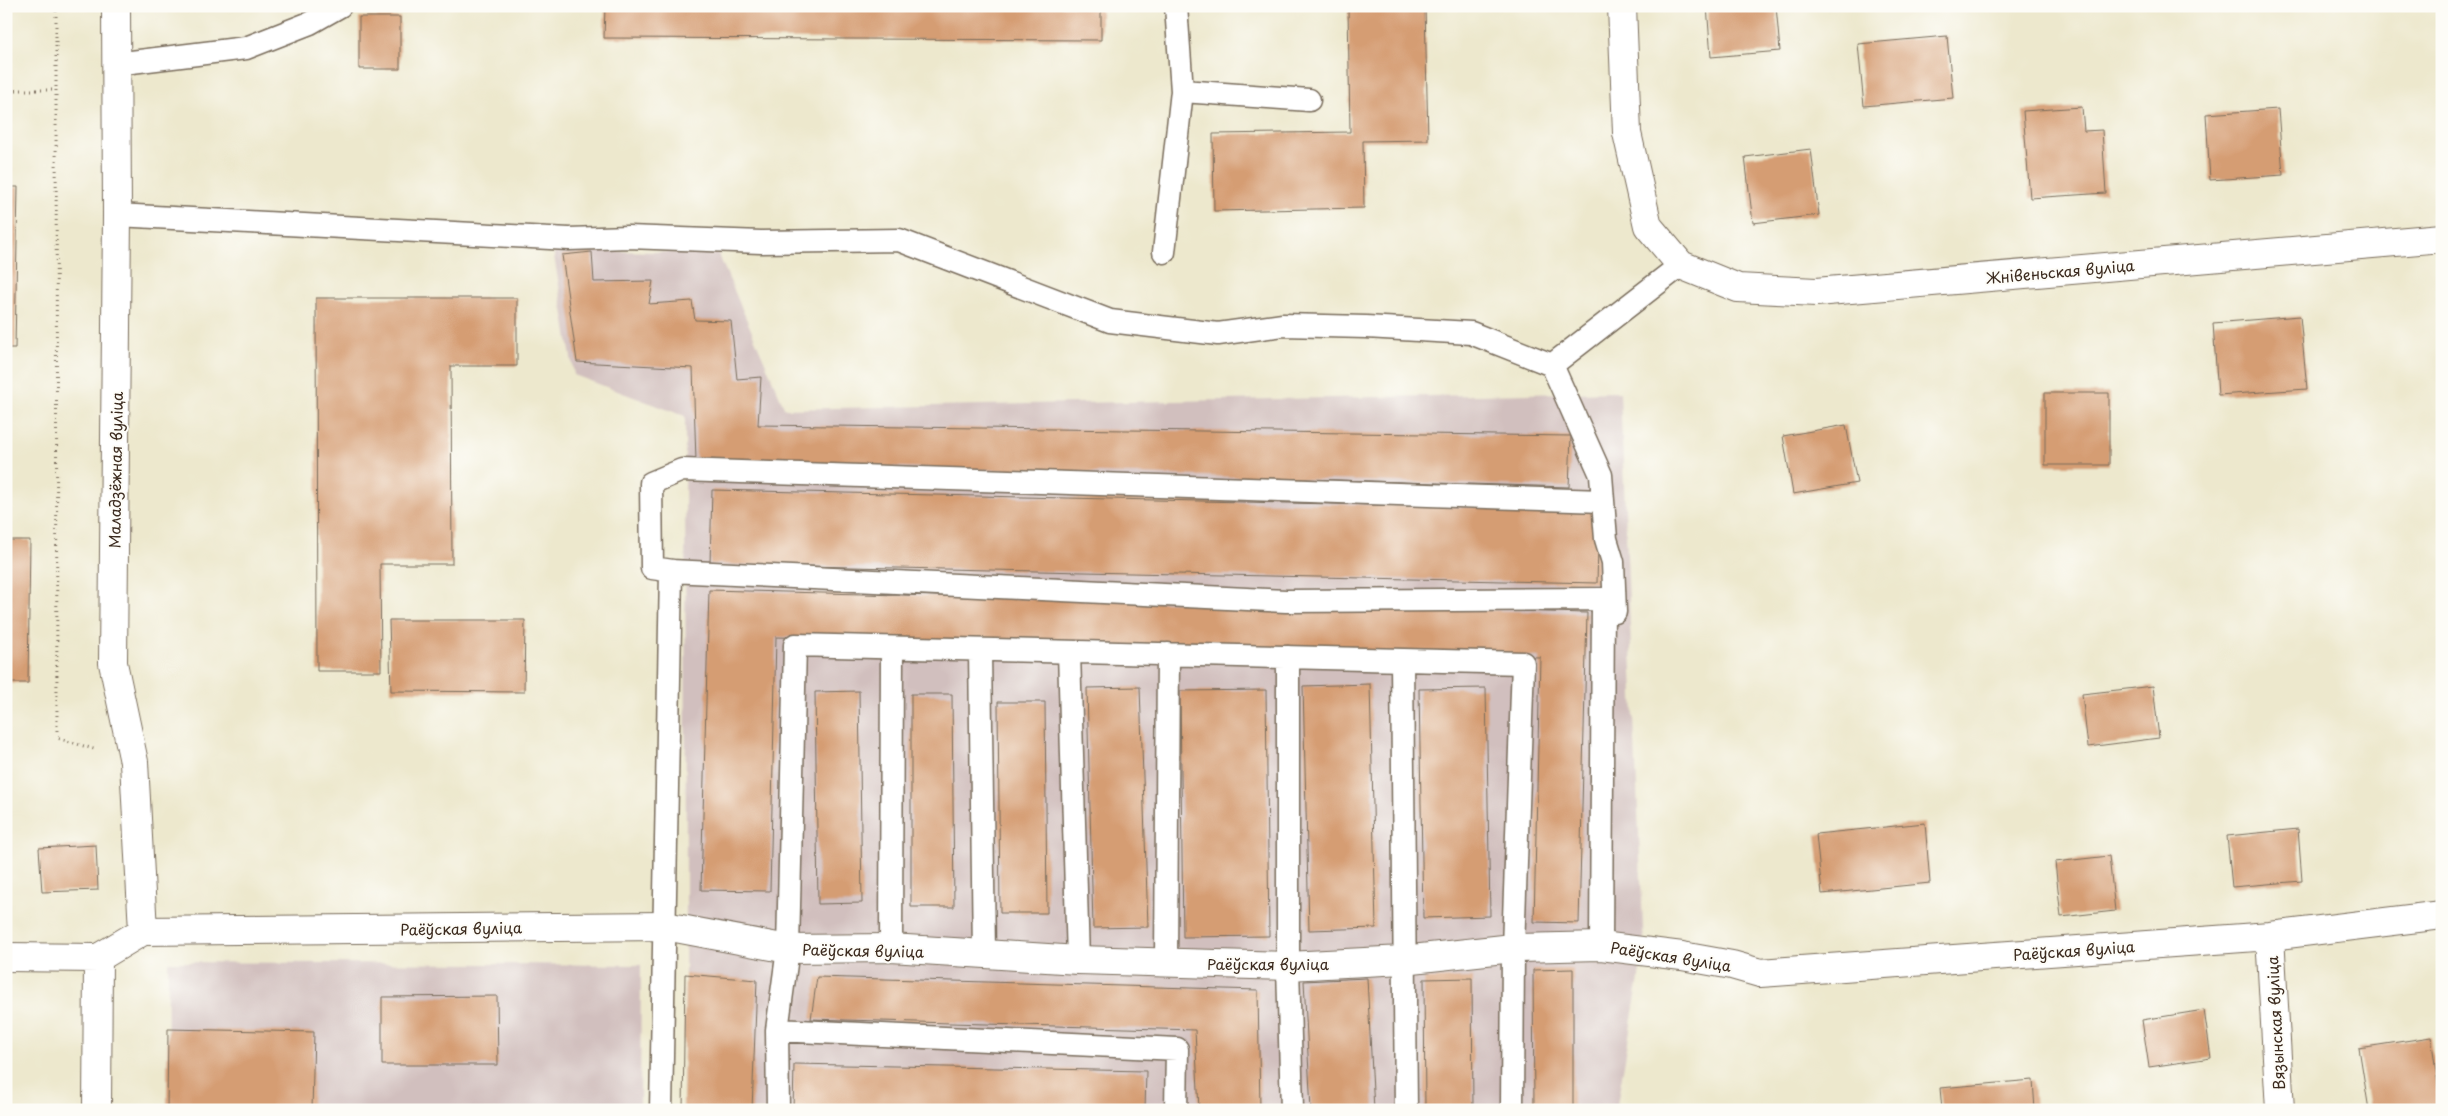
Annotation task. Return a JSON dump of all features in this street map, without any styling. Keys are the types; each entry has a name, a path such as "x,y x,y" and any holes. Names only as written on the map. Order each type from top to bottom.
{"street":[{"name":"Маладзёжная вуліца","path":"116,6 117,215 113,663 134,762 143,931"},
{"path":"1622,6 1627,133 1648,226 1681,265"},
{"name":"Жнівеньская вуліца","path":"1681,265 1738,288 1816,292 2442,238"},
{"name":"Раёўская вуліца","path":"143,931 665,926 788,949 891,948 1078,960 1166,961 1288,966 1404,960 1513,948 1602,946 1682,956 1732,965 1760,973 2270,936 2442,916"},
{"path":"6,957 98,958 143,931"},
{"name":"Вязынская вуліца","path":"2270,936 2280,1110"},
{"path":"97,1110 98,958"}],"lane":[{"path":"115,64 246,48 310,23 340,6"},
{"path":"1164,252 1182,91 1176,6"},
{"path":"1182,91 1309,100"},
{"path":"117,215 569,239 628,237 761,242 898,240 1110,320 1218,334 1283,325 1366,327 1471,333 1552,365 1601,475 1604,501 1606,539 1613,562 1615,612 1603,599 1286,601 673,571 652,568 651,483 682,470 1604,501"},
{"path":"1552,365 1681,265"},
{"path":"661,1110 671,571 673,571"},
{"path":"1602,946 1603,599"},
{"path":"778,1110 777,1030 788,949 795,645 1523,663 1513,948 1512,1110"},
{"path":"891,948 892,648"},
{"path":"980,651 984,954"},
{"path":"1068,652 1078,960"},
{"path":"1166,961 1168,654"},
{"path":"1288,657 1288,966 1292,1110"},
{"path":"1402,660 1406,1110"},
{"path":"777,1030 1177,1050 1176,1110"}],"path":[{"path":"56,6 57,738 134,762"},
{"path":"6,90 56,90"}],"shaded area":[{"path":"553,250 718,253 785,409 1620,392 1644,950 1616,1110 683,1110 686,904 685,416 574,375"},
{"path":"168,962 641,965 640,1110 167,1110"}],"building":[{"path":"605,6 1101,6 1101,40 604,38"},
{"path":"1348,6 1425,6 1428,140 1363,141 1364,208 1214,211 1213,134 1350,132"},
{"path":"1707,6 1776,6 1780,51 1711,57"},
{"path":"359,17 400,17 400,69 359,69"},
{"path":"1947,36 1953,98 1864,106 1858,44"},
{"path":"2082,107 2084,131 2102,130 2106,193 2030,198 2023,111"},
{"path":"2278,109 2283,175 2210,180 2206,114"},
{"path":"1811,149 1819,215 1753,223 1745,157"},
{"path":"6,187 18,187 15,348 6,348"},
{"path":"592,252 594,282 653,281 649,304 692,301 695,320 731,321 737,379 761,377 758,425 1571,436 1569,487 696,461 693,368 577,362 562,255"},
{"path":"316,298 517,298 517,366 451,366 452,564 380,564 381,671 317,671"},
{"path":"2300,316 2307,389 2218,395 2213,323"},
{"path":"2045,393 2109,393 2109,465 2045,465"},
{"path":"1846,425 1857,483 1793,494 1783,436"},
{"path":"712,490 1599,510 1597,583 710,564"},
{"path":"6,540 30,540 28,683 6,683"},
{"path":"709,590 1587,613 1579,923 1534,922 1540,657 776,637 770,891 701,890"},
{"path":"389,620 525,620 524,692 391,691"},
{"path":"1370,684 1376,928 1309,930 1303,686"},
{"path":"2153,686 2159,738 2088,747 2082,694"},
{"path":"1140,687 1148,927 1093,928 1087,688"},
{"path":"1486,688 1490,916 1423,918 1419,689"},
{"path":"1266,690 1269,936 1183,937 1180,691"},
{"path":"859,691 862,903 818,904 815,692"},
{"path":"911,694 952,694 954,907 911,907"},
{"path":"998,702 1045,702 1047,913 1000,913"},
{"path":"1925,823 1930,883 1822,894 1816,834"},
{"path":"2298,829 2302,881 2232,887 2227,836"},
{"path":"96,845 98,890 42,892 39,848"},
{"path":"2109,856 2115,911 2061,917 2055,862"},
{"path":"1573,969 1573,1110 1534,1110 1533,970"},
{"path":"685,974 757,980 752,1110 683,1110"},
{"path":"817,977 1258,990 1260,1110 1199,1110 1195,1030 811,1019"},
{"path":"1367,978 1374,1110 1311,1110 1304,981"},
{"path":"1472,978 1473,1110 1425,1110 1424,979"},
{"path":"497,996 498,1065 382,1065 382,997"},
{"path":"2204,1010 2211,1058 2149,1067 2142,1020"},
{"path":"168,1029 314,1032 312,1110 167,1110"},
{"path":"2431,1037 2441,1105 2409,1110 2369,1110 2359,1048"},
{"path":"794,1064 1146,1071 1145,1110 793,1110"},
{"path":"2033,1080 2035,1110 1942,1110 1940,1088"}]}
